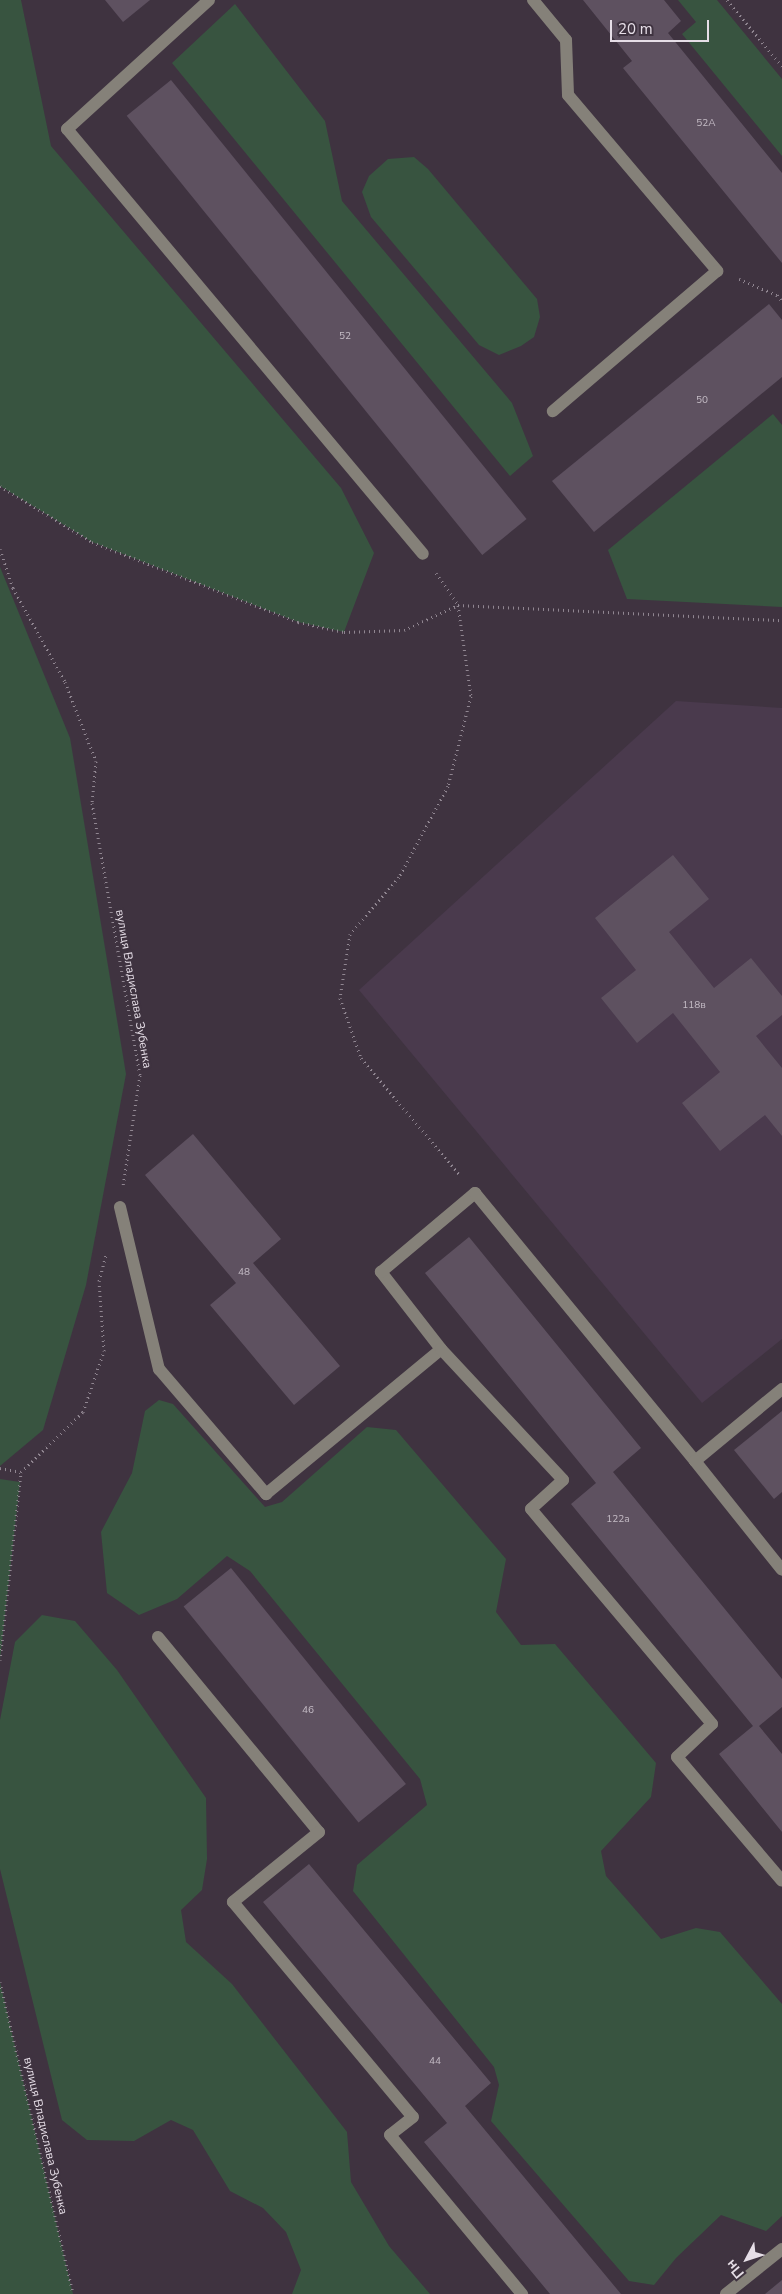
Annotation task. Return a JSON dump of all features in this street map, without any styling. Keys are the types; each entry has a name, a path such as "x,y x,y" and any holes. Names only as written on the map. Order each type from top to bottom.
{"lane":[{"path":"209,0 67,129 423,554"},
{"path":"533,0 566,40 568,95 717,271 553,412"},
{"path":"782,1570 475,1193 381,1272 441,1349 563,1480 532,1509 712,1724 677,1757 782,1881"},
{"path":"120,1207 159,1369 266,1494 441,1349"},
{"path":"695,1461 782,1389"},
{"path":"158,1637 319,1832 233,1902 413,2117 390,2135 522,2294"},
{"path":"726,2294 782,2249"}],"path":[{"path":"727,0 782,66"},
{"path":"717,271 777,294 782,301"},
{"path":"0,486 92,542 298,622 344,632 404,630 458,605 782,620"},
{"name":"вулиця Владислава Зубенка","path":"0,549 13,588 65,682 96,761 92,802 140,1075 120,1207"},
{"path":"423,554 458,605 471,696 448,786 399,877 350,934 340,998 361,1058 475,1193"},
{"path":"0,1660 21,1472 83,1412 104,1351 99,1281 107,1253"},
{"path":"0,1468 21,1472"},
{"name":"вулиця Владислава Зубенка","path":"0,1982 73,2294"}],"shaded area":[{"path":"676,701 782,708 782,1339 702,1403 359,990"}],"green space":[{"path":"0,0 21,0 51,146 341,488 374,553 344,632 298,622 92,542 0,486"},
{"path":"678,0 717,0 782,79 782,156 682,34 696,22"},
{"path":"235,4 325,121 342,201 512,403 533,456 510,476 172,63"},
{"path":"414,157 428,169 537,299 540,317 534,337 521,346 499,355 479,345 371,217 362,192 369,176 388,159"},
{"path":"773,414 782,425 782,607 627,599 608,550"},
{"path":"0,567 70,738 126,1074 86,1285 43,1430 0,1466"},
{"path":"159,1400 173,1404 265,1507 282,1502 367,1427 396,1430 506,1559 496,1612 521,1645 555,1644 656,1763 651,1797 601,1851 606,1876 661,1939 696,1928 720,1932 782,2004 782,2216 766,2231 721,2215 676,2258 654,2285 629,2281 491,2121 499,2085 494,2067 353,1891 357,1865 427,1805 420,1779 250,1571 227,1556 177,1599 139,1615 107,1593 101,1532 132,1473 145,1411"},
{"path":"0,1479 20,1482 0,1660"},
{"path":"42,1615 75,1621 117,1670 206,1798 207,1859 202,1890 181,1910 186,1942 232,1984 347,2132 351,2182 389,2246 430,2294 292,2294 301,2270 286,2232 263,2208 230,2191 193,2130 171,2120 134,2141 87,2140 62,2120 0,1869 0,1720 15,1642"},
{"path":"0,1982 58,2230 73,2294 0,2294"}],"building":[{"path":"105,0 150,0 123,22"},
{"path":"583,0 664,0 681,21 668,33 782,173 782,263 623,68 632,61"},
{"path":"171,80 527,519 482,555 127,116"},
{"path":"769,304 782,320 782,377 594,532 552,481"},
{"path":"673,855 709,899 669,932 714,988 751,958 782,996 782,1015 756,1036 782,1068 782,1136 765,1115 720,1151 682,1103 720,1072 673,1013 637,1043 601,998 636,970 595,918"},
{"path":"193,1134 281,1239 253,1263 340,1366 294,1405 210,1305 236,1283 145,1175"},
{"path":"469,1237 641,1448 613,1472 782,1679 782,1707 759,1726 782,1754 782,1832 719,1754 753,1726 571,1504 596,1483 425,1273"},
{"path":"782,1411 782,1492 774,1499 734,1450"},
{"path":"231,1568 406,1784 359,1822 184,1606"},
{"path":"309,1864 491,2083 465,2106 621,2294 550,2294 424,2142 447,2123 263,1902"},
{"path":"782,2280 782,2294 765,2294"}]}
